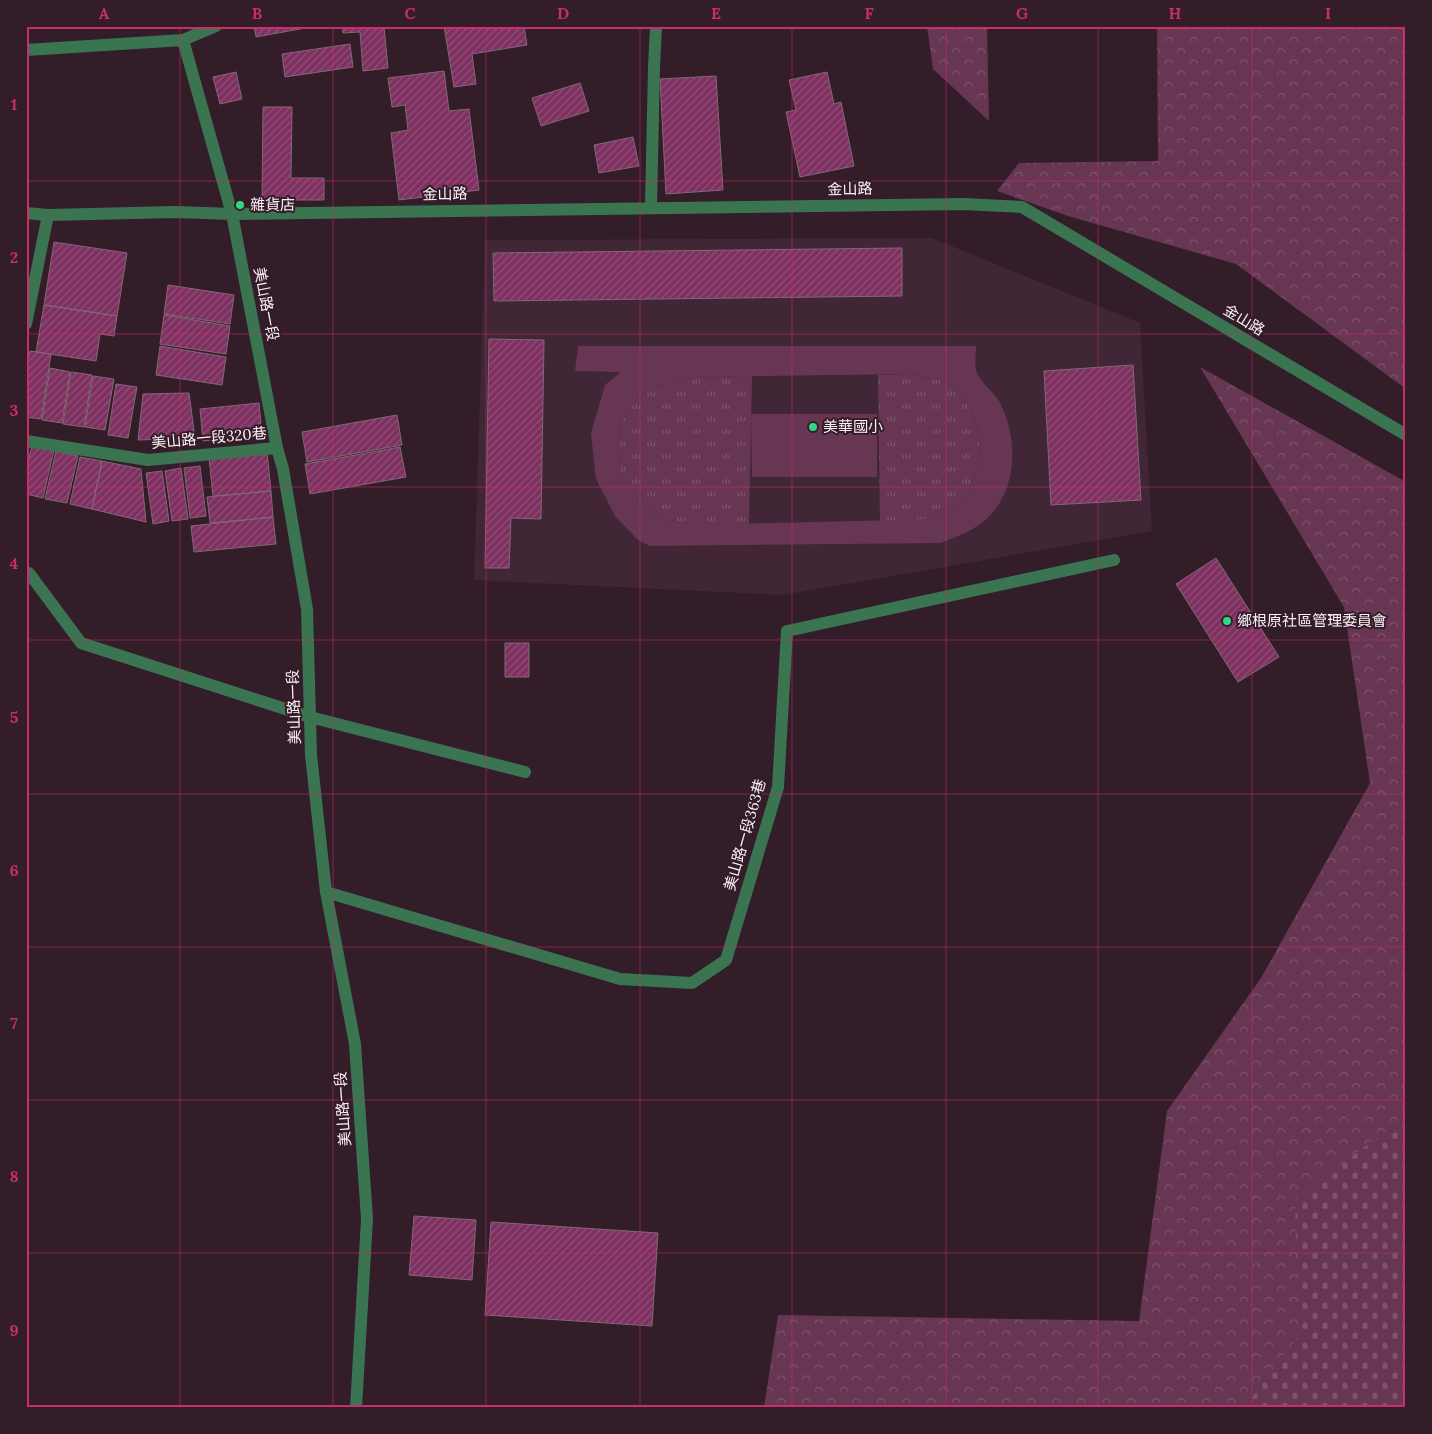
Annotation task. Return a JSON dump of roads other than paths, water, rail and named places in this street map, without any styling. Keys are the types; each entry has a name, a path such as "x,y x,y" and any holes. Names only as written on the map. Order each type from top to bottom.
{"street":[{"path":"26,50 183,40 216,26"},
{"path":"651,207 656,26"},
{"name":"美山路一段","path":"183,40 232,214 277,448 283,469 307,609 311,755 326,892 355,1044 367,1220 356,1408"},
{"name":"金山路","path":"232,214 964,204 1022,207 1406,435"},
{"path":"26,213 48,215 175,212 232,214"},
{"path":"26,324 48,215"},
{"name":"美山路一段320巷","path":"26,441 148,460 277,448"},
{"name":"美山路一段363巷","path":"326,892 620,979 692,983 726,960 778,787 787,631 1114,560"},
{"path":"26,574 29,573 81,643 310,717 525,772"}],"place":[{"name":"雜貨店","path":"240,205"},
{"name":"美華國小","path":"813,427"},
{"name":"鄉根原社區管理委員會","path":"1227,621"}]}
